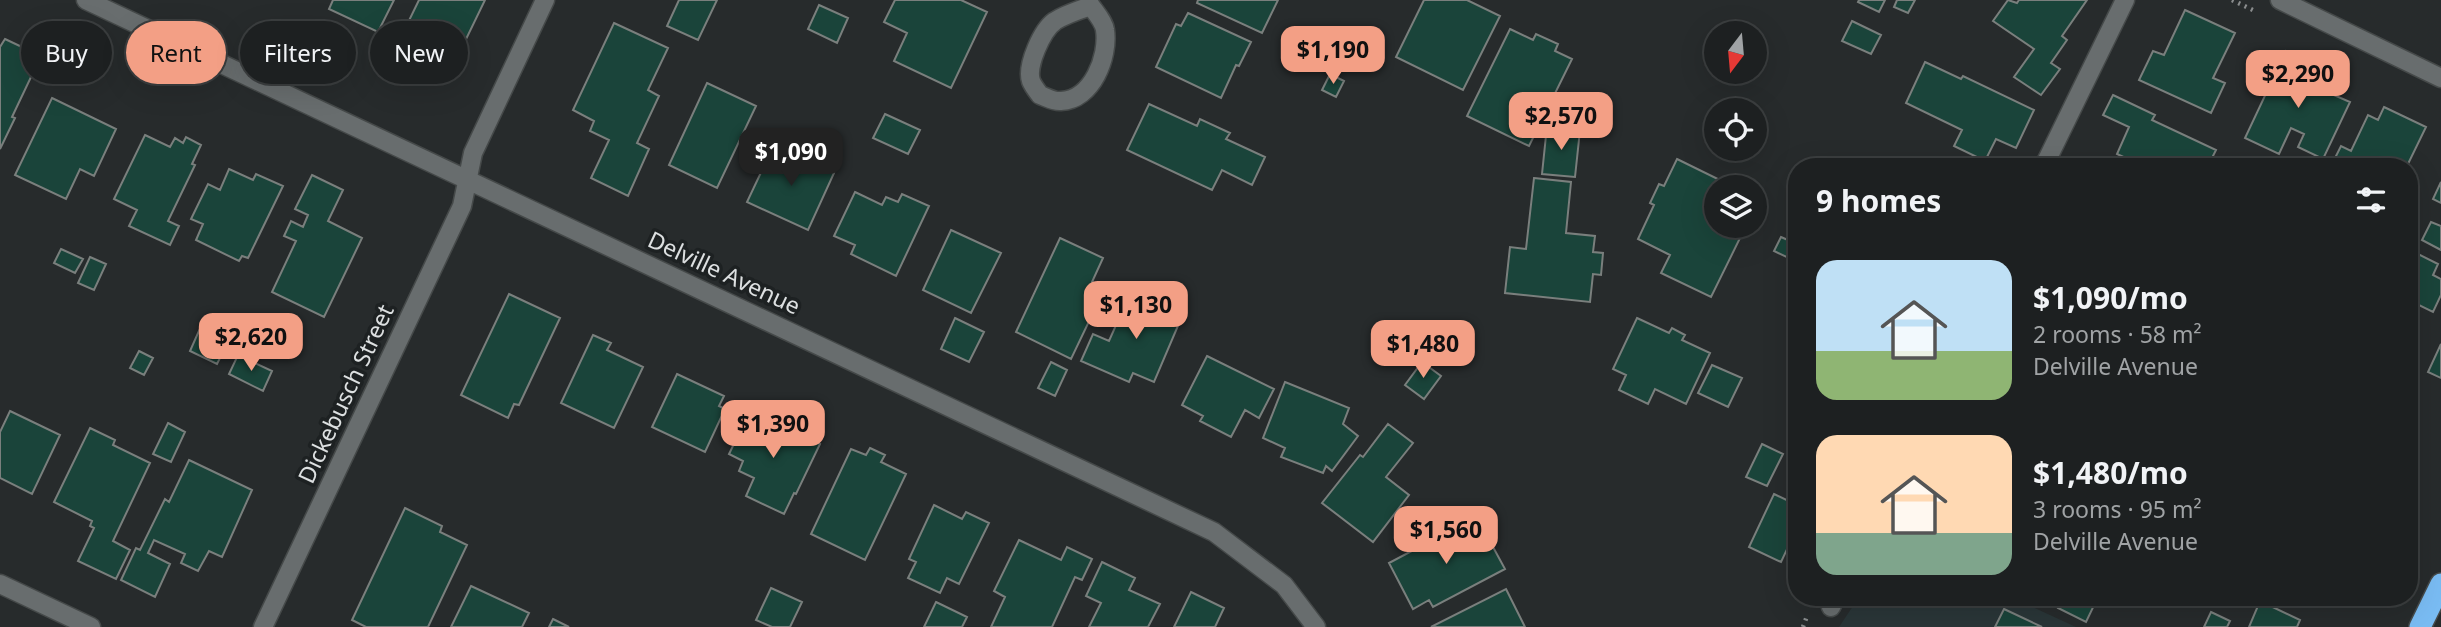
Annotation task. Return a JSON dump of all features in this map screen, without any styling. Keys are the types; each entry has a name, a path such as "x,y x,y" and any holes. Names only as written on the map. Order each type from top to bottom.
{"highway":[{"path":"2420,627 2441,584"}],"street":[{"name":"Delville Avenue","path":"86,0 1214,532 1283,585 1316,627"},
{"name":"Dickebusch Street","path":"263,627 462,205 473,153 545,0"},
{"path":"2049,158 2125,0"},
{"path":"2280,0 2441,78"},
{"path":"1093,3 1105,27 1103,61 1079,97 1059,102 1040,95 1030,79 1040,40 1052,23 1093,3"},
{"path":"0,584 91,627"}],"shaded area":[{"path":"1853,606 2030,606 2076,627 1839,627"}],"building":[{"path":"333,0 394,0 384,21 370,21 370,28 329,9"},
{"path":"419,0 485,0 468,35 468,21 409,21"},
{"path":"679,0 717,0 698,40 667,26"},
{"path":"895,0 961,0 987,12 951,88 894,61 907,33 884,22"},
{"path":"1198,0 1278,0 1262,33 1197,3"},
{"path":"1424,0 1467,0 1500,16 1463,90 1396,57"},
{"path":"1885,0 1879,12 1858,2"},
{"path":"1897,0 1915,0 1908,13 1894,7"},
{"path":"2008,0 2017,3 2019,0 2087,0 2062,36 2067,40 2051,63 2060,69 2041,95 2014,77 2034,49 1993,21"},
{"path":"819,5 848,18 837,43 808,29"},
{"path":"2185,10 2235,33 2213,78 2225,83 2211,113 2139,80 2153,51 2164,55"},
{"path":"1188,13 1251,42 1239,66 1236,65 1221,98 1156,67 1176,24 1181,26"},
{"path":"1852,21 1881,35 1871,54 1842,41"},
{"path":"614,23 668,48 648,90 659,96 637,143 649,149 628,196 591,178 609,140 590,131 594,121 573,110"},
{"path":"1510,29 1533,40 1536,34 1558,44 1555,51 1572,59 1529,146 1467,116"},
{"path":"5,39 21,47 21,84 28,84 0,149 0,47"},
{"path":"2286,51 2305,61 2302,68 2334,83 2329,93 2350,102 2323,158 2298,147 2304,134 2291,128 2279,154 2245,138"},
{"path":"1925,62 1961,79 1963,76 2034,110 2016,148 1996,139 1986,158 1979,158 1954,146 1962,130 1906,103"},
{"path":"1330,74 1344,81 1336,97 1322,90"},
{"path":"707,83 756,106 717,188 669,165"},
{"path":"2113,95 2155,115 2152,120 2216,150 2212,158 2126,158 2117,154 2129,127 2103,115"},
{"path":"52,98 116,129 94,176 80,169 66,199 15,175"},
{"path":"1149,104 1197,126 1200,119 1230,133 1226,139 1265,157 1252,185 1222,170 1212,190 1127,150"},
{"path":"2384,107 2426,127 2411,158 2335,158 2341,146 2351,151 2368,115 2378,120"},
{"path":"885,114 920,130 908,154 873,138"},
{"path":"1547,126 1580,130 1575,177 1542,174"},
{"path":"145,135 170,147 175,138 183,143 186,137 201,145 192,164 195,165 168,221 179,226 170,245 129,226 137,210 114,199"},
{"path":"774,145 834,173 808,230 747,202"},
{"path":"1677,159 1710,175 1704,175 1704,238 1740,238 1711,297 1661,273 1670,255 1638,239 1654,205 1650,203 1659,184 1664,186"},
{"path":"229,169 253,180 256,174 283,186 248,258 242,256 239,261 196,240 203,224 191,219 208,184 220,190"},
{"path":"312,175 343,190 328,221 362,238 324,317 272,292 296,241 284,236 291,221 303,227 308,215 295,209"},
{"path":"1534,178 1571,182 1566,233 1595,236 1593,252 1603,253 1601,275 1593,274 1590,302 1505,293 1510,247 1526,249"},
{"path":"2441,182 2441,203 2433,199"},
{"path":"855,192 882,205 886,197 898,202 902,194 929,206 896,276 851,254 855,245 834,236"},
{"path":"2431,222 2441,226 2441,250 2422,240"},
{"path":"951,230 1001,253 971,313 923,290"},
{"path":"1781,237 1788,240 1788,258 1774,251"},
{"path":"1060,238 1103,258 1092,282 1105,288 1071,359 1016,332"},
{"path":"61,249 83,259 75,273 54,263"},
{"path":"2418,254 2438,264 2433,275 2441,279 2441,295 2433,312 2418,304"},
{"path":"90,257 106,264 94,290 78,283"},
{"path":"1134,293 1183,314 1154,382 1133,373 1129,382 1081,361 1093,334 1109,341 1121,314 1125,315"},
{"path":"509,294 560,318 519,405 514,404 508,418 461,395"},
{"path":"955,318 984,332 969,362 941,349"},
{"path":"1637,318 1669,333 1672,328 1685,335 1682,340 1710,353 1686,404 1655,389 1648,404 1619,390 1626,375 1613,369"},
{"path":"202,324 230,338 217,364 190,351"},
{"path":"593,335 611,343 607,350 643,367 614,428 561,403"},
{"path":"2441,344 2441,378 2428,372"},
{"path":"139,351 153,358 144,375 130,368"},
{"path":"238,355 272,371 263,391 229,374"},
{"path":"1207,356 1274,389 1259,418 1245,410 1231,437 1200,421 1203,416 1182,405"},
{"path":"1051,362 1067,370 1055,396 1038,388"},
{"path":"1422,362 1441,376 1424,399 1405,385"},
{"path":"1712,365 1742,378 1728,407 1698,393"},
{"path":"677,374 724,396 719,406 725,409 705,452 652,427"},
{"path":"1285,382 1349,408 1343,424 1358,436 1332,471 1326,466 1323,473 1281,457 1285,448 1263,438"},
{"path":"10,411 60,435 32,494 0,478 0,432"},
{"path":"750,411 820,444 784,514 746,496 754,478 739,471 743,461 729,454"},
{"path":"168,423 185,432 171,462 153,454"},
{"path":"1388,424 1413,443 1386,477 1409,495 1373,542 1322,503"},
{"path":"90,428 115,440 113,445 150,463 113,541 130,550 116,579 78,561 94,528 90,526 92,521 54,502"},
{"path":"1762,444 1783,454 1767,486 1746,477"},
{"path":"870,448 885,455 881,462 906,474 865,560 811,534 851,449 866,455"},
{"path":"189,460 252,490 222,557 209,551 198,571 181,563 185,554 154,540 148,553 170,564 155,597 121,580 136,548 140,550 165,499 169,502"},
{"path":"1774,494 1788,501 1788,547 1781,562 1749,547"},
{"path":"934,505 962,519 966,512 989,523 959,584 947,578 940,593 908,578 916,562 909,559"},
{"path":"405,508 442,526 440,532 467,545 428,627 366,627 352,620"},
{"path":"1473,523 1482,539 1487,536 1505,569 1433,607 1429,600 1413,609 1389,563 1457,527 1459,530"},
{"path":"1019,540 1061,560 1067,547 1092,559 1082,580 1075,577 1052,627 991,627 1005,597 994,591"},
{"path":"1102,562 1135,578 1129,590 1160,604 1148,627 1089,627 1101,603 1086,596"},
{"path":"471,586 529,613 522,627 451,627"},
{"path":"771,588 802,602 790,627 772,627 756,620"},
{"path":"1506,589 1525,627 1431,627"},
{"path":"1191,592 1224,608 1215,627 1174,627"},
{"path":"936,602 967,617 962,627 924,627"},
{"path":"2059,606 2094,606 2086,622 2058,608"},
{"path":"2258,606 2271,606 2300,620 2297,627 2249,627"},
{"path":"2004,609 2042,627 1995,627"},
{"path":"2211,612 2230,621 2227,627 2204,627"},
{"path":"553,619 569,627 549,627"}]}
